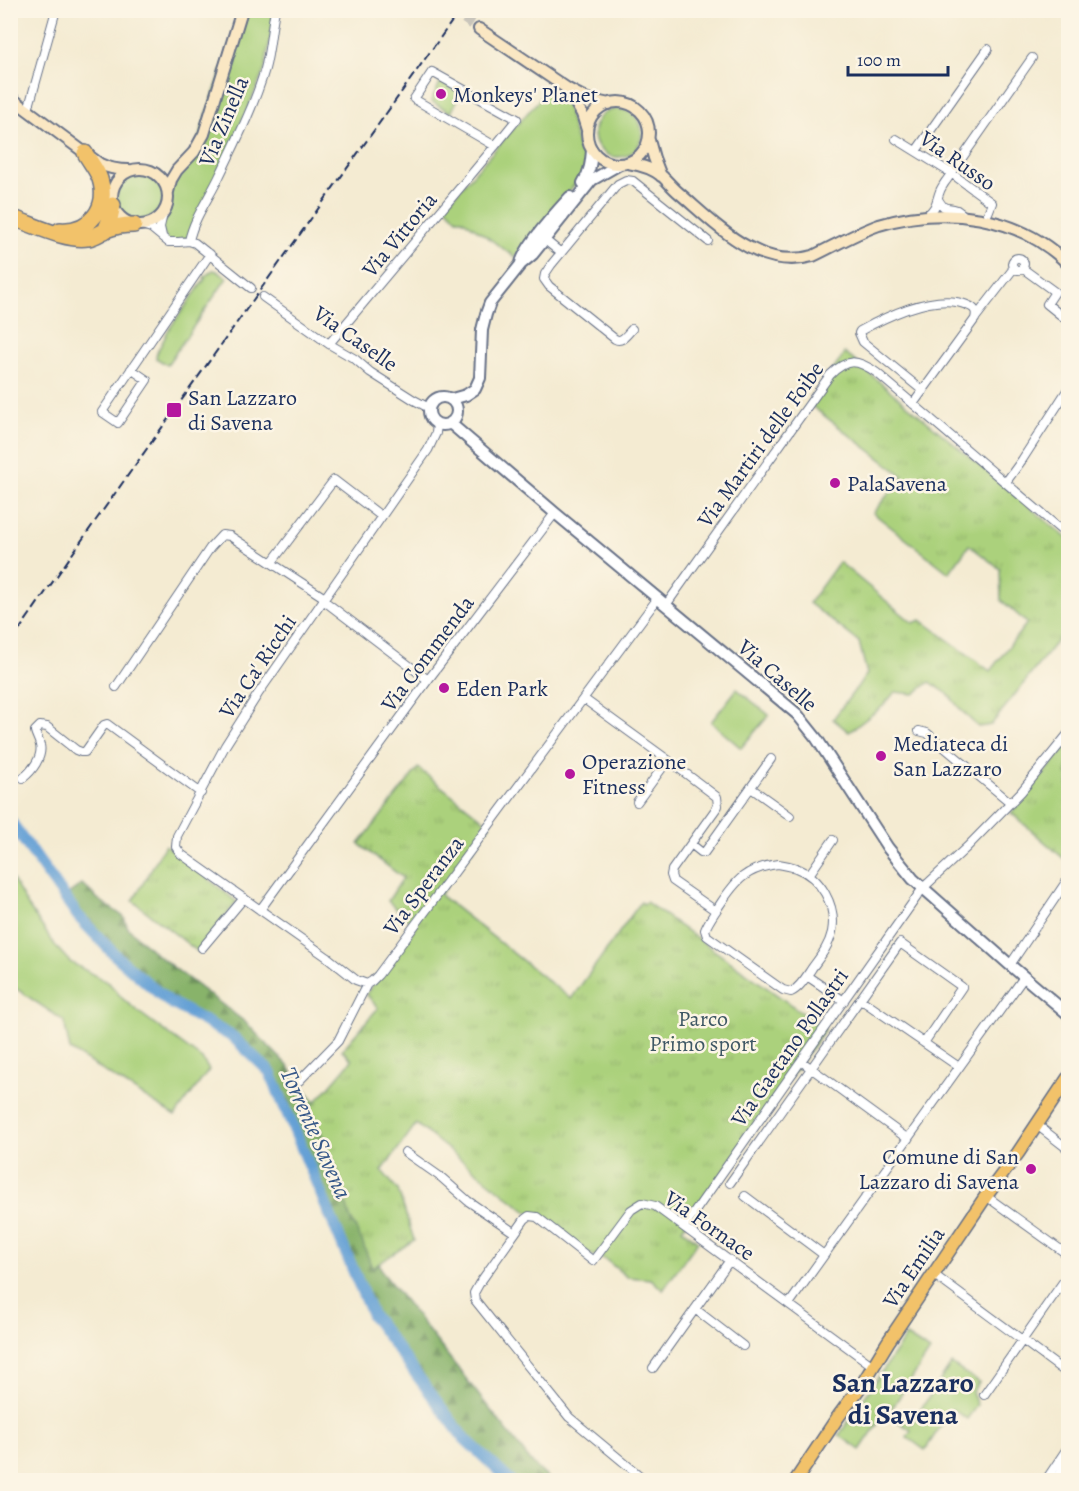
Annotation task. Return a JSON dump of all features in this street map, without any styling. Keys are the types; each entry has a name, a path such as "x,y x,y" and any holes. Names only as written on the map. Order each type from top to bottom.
{"highway":[{"path":"42,228 69,231 77,229 97,214 101,204 101,182 85,153"},
{"path":"105,231 110,219 112,197"},
{"path":"10,217 76,239 94,237 117,226 138,225"}],"main road":[{"path":"100,164 110,179 117,214 125,221 138,225 154,222 163,214 171,180 194,152 204,134 242,10"},
{"path":"479,29 568,89 587,99 609,104"},
{"path":"568,89 588,130"},
{"path":"10,97 100,164 117,170 144,168 152,171 163,179 168,192"},
{"path":"662,176 645,166 611,164 602,160 592,150 588,141 590,120 594,114 609,104 621,102 640,111 646,120 654,159 662,176 735,240 766,255 798,259 813,256 864,231 908,218 965,216 992,221 1023,232 1047,246 1068,264"},
{"path":"624,164 637,158 644,151 649,140"},
{"path":"112,197 116,181 129,170"},
{"path":"152,171 177,170"},
{"name":"Via Emilia","path":"796,1480 933,1274 1068,1078"}],"street":[{"path":"28,110 56,10"},
{"name":"Via Zinella","path":"189,241 194,224 219,177 255,97 265,69 274,10"},
{"path":"916,151 988,49"},
{"path":"927,216 933,211 940,190 951,173 1032,58"},
{"name":"Via Vittoria","path":"330,344 495,146 517,119 432,72 414,99 495,146"},
{"name":"Via Russo","path":"896,139 951,173 992,204 988,213"},
{"path":"521,264 522,257 534,240 589,174 592,150"},
{"path":"452,399 466,395 475,389 480,378 481,342 490,303 521,264 528,260 545,240 587,184 603,172 624,164"},
{"path":"632,329 621,341 615,339 545,281 544,277 618,184 630,179 708,242"},
{"path":"938,198 943,206 957,210 965,216"},
{"path":"162,236 160,226 163,214"},
{"path":"138,225 151,228 168,242 195,243 251,288"},
{"path":"545,240 561,253"},
{"path":"131,369 147,380 118,423 102,412 131,369 210,254"},
{"path":"914,404 975,319 1018,268 1055,292 1047,304 1068,321"},
{"name":"Via Caselle","path":"263,297 355,359 370,372 429,408"},
{"path":"923,391 863,342 860,331 906,309 943,302 969,305 975,309 975,319"},
{"name":"Via Martiri delle Foibe","path":"662,602 824,383 841,365 852,362 867,366 1068,536"},
{"path":"1006,482 1068,388"},
{"path":"456,412 452,399 445,396 432,401 429,408 437,424 450,423 466,395"},
{"name":"Via Caselle","path":"450,423 803,720 898,861 922,888 1068,1014"},
{"name":"Via Ca' Ricchi","path":"244,898 181,854 176,844 178,834 241,720 428,450 436,433 437,424"},
{"path":"272,562 334,480 381,516"},
{"name":"Via Commenda","path":"260,910 428,680 555,513"},
{"path":"117,687 210,548 222,534 230,536 272,562 324,599 428,680"},
{"name":"Via Speranza","path":"299,1081 338,1041 367,984 385,966 584,699 662,602"},
{"path":"584,699 717,797 718,806 672,870 671,878 716,911"},
{"path":"23,778 39,759 40,745 35,731 40,726 47,727 76,750 85,752 100,728 107,724 201,792"},
{"path":"919,731 927,732 1011,803"},
{"name":"Via Gaetano Pollastri","path":"684,1227 922,888 1011,803 1068,734"},
{"path":"691,844 704,853 771,759"},
{"path":"637,802 668,760"},
{"path":"750,788 790,816"},
{"path":"809,875 833,840"},
{"path":"782,865 795,867 809,875 826,895 831,908 830,939 807,975 794,991 788,992 707,936 705,930 735,883 756,868 782,865"},
{"path":"1010,965 1068,879"},
{"path":"202,948 244,898 356,980 367,984"},
{"path":"730,1184 900,943 962,987 924,1043"},
{"path":"807,975 844,1001"},
{"path":"789,1304 1024,977"},
{"path":"860,999 959,1067"},
{"path":"801,1061 908,1139"},
{"path":"1037,1125 1068,1149"},
{"path":"405,1152 442,1178 468,1201 515,1233"},
{"path":"745,1196 824,1255"},
{"path":"987,1196 1068,1255"},
{"name":"Via Fornace","path":"645,1480 569,1417 476,1302 474,1296 478,1284 529,1216 537,1217 593,1260 631,1210 642,1203 655,1206 873,1365"},
{"path":"653,1368 730,1260"},
{"path":"933,1274 1068,1374"},
{"path":"984,1395 1068,1275"},
{"path":"695,1309 743,1346"},
{"path":"1056,1480 1067,1463 1068,1447"},
{"path":"1046,1480 1067,1463"}],"green space":[{"path":"242,11 275,11 265,69 189,241 168,242 160,227 167,207 168,192 194,152"},
{"path":"441,81 461,92 451,113 431,101"},
{"path":"546,92 566,101 578,148 584,154 586,163 581,177 515,257 462,219 457,219 445,206"},
{"path":"613,109 623,109 638,119 642,133 638,147 632,153 623,157 613,157 598,147 594,138 594,128 604,113"},
{"path":"140,174 156,181 163,197 156,213 140,220 124,213 117,197 124,181"},
{"path":"213,270 227,278 167,365 156,358 159,348 167,332 205,279 204,277"},
{"path":"845,353 1068,539 1068,627 991,725 978,727 948,694 930,682 914,694 895,692 883,706 849,732 833,719 867,674 859,642 809,603 839,562 913,623 921,620 990,671 1027,623 1001,600 1000,569 969,545 949,573 873,513 903,476 809,404"},
{"path":"737,689 769,715 741,748 711,722"},
{"path":"1068,745 1068,862 1011,813"},
{"name":"Parco Primo sport","path":"418,768 490,825 440,895 571,999 641,902 644,904 646,902 825,1029 682,1229 698,1241 663,1290 651,1279 627,1277 606,1260 592,1255 522,1208 416,1124 382,1171 398,1190 414,1240 372,1268 350,1217 337,1170 309,1109 352,1060 342,1050 378,1008 366,994 415,927 388,901 403,878 359,844"},
{"path":"165,845 237,902 197,951 133,901"},
{"path":"13,880 57,948 70,962 109,983 140,1013 202,1059 209,1070 175,1116 70,1050 64,1021 11,985 10,884"},
{"path":"82,884 98,899 124,917 128,928 156,954 245,1022 289,1067 296,1079 331,1119 356,1206 383,1273 533,1464 550,1480 509,1480 463,1437 372,1315 270,1072 233,1037 168,1001 116,956 78,916 64,897"},
{"path":"906,1336 930,1351 890,1411 911,1424 951,1364 979,1382 972,1392 977,1405 967,1419 952,1409 925,1450 907,1437 911,1430 885,1413 860,1450 839,1435"}],"waterway":[{"name":"Torrente Savena","path":"10,821 78,916 116,956 168,1001 233,1037 270,1072 372,1315 463,1437 509,1480"}],"tunnel":[{"path":"452,10 479,29"}],"railway":[{"path":"10,643 460,10"}],"place":[{"name":"Monkeys' Planet","path":"441,94"},
{"name":"San Lazzaro di Savena","path":"174,410"},
{"name":"PalaSavena","path":"835,483"},
{"name":"Eden Park","path":"444,688"},
{"name":"Mediateca di San Lazzaro","path":"881,756"},
{"name":"Operazione Fitness","path":"570,774"},
{"name":"Comune di San Lazzaro di Savena","path":"1031,1169"}],"district":[{"name":"San Lazzaro di Savena","path":"903,1398"}]}
